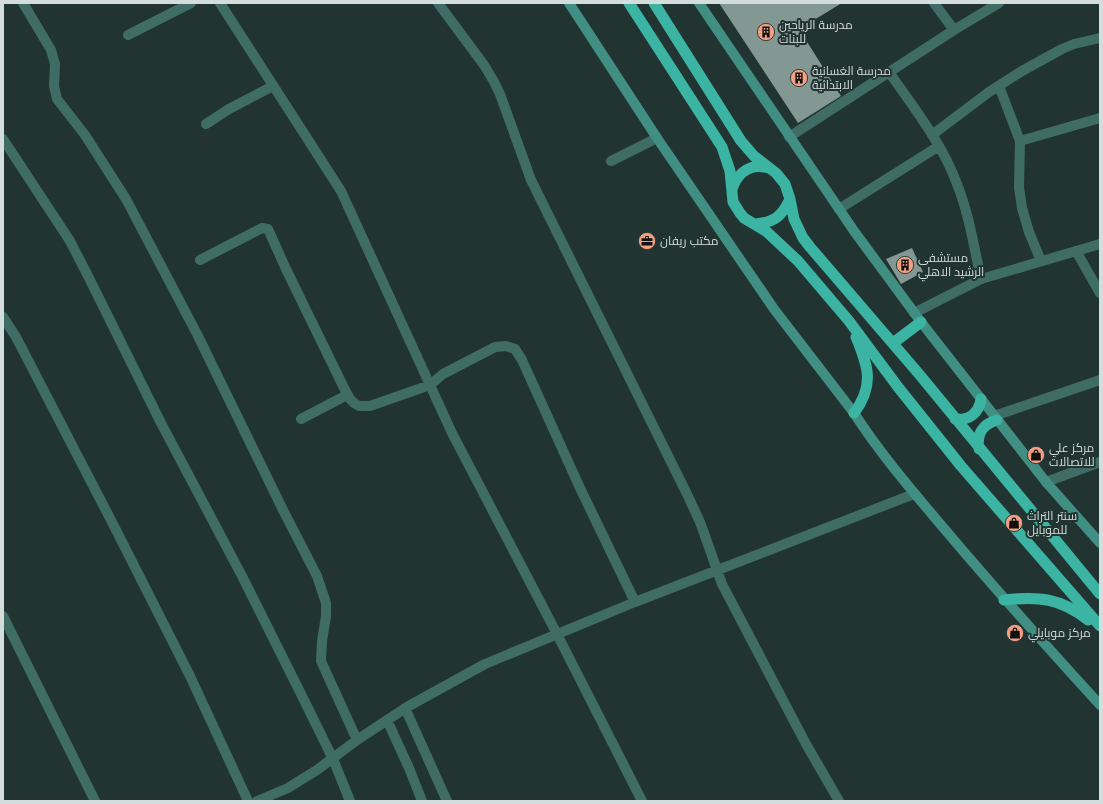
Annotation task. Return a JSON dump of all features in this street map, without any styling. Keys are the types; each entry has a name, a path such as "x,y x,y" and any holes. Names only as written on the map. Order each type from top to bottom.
{"highway":[{"path":"629,3 722,146 730,172 733,202 736,208 744,218 756,224 788,251 849,321 898,387 961,466 1100,626"},
{"path":"654,3 741,141 754,156 770,168 785,184 794,219 803,238 893,343 1100,594"},
{"path":"732,189 735,179 752,167 762,166 770,168"},
{"path":"756,224 767,223 778,218 790,199"},
{"path":"893,343 917,318"},
{"path":"849,321 864,356 868,373 864,398 854,413"},
{"path":"955,419 964,419 973,415 978,408 981,399"},
{"path":"979,448 978,438 980,432 987,424 996,418"},
{"path":"1004,600 1024,598 1052,600 1077,612 1100,631"}],"main road":[{"path":"569,3 657,138 774,309 854,413 864,429 914,494 1004,600 1100,705"},
{"path":"699,3 839,209 917,318 1046,482 1100,543"}],"street":[{"path":"23,3 51,50 54,58 54,86 57,99 89,141 126,199 196,334 317,576 326,603 321,661 357,740"},
{"path":"128,35 191,3"},
{"path":"220,3 341,191 452,433 642,801"},
{"path":"438,3 493,80 500,94 531,180 687,494 702,528 716,571 722,584 806,744 840,801"},
{"path":"934,3 954,30"},
{"path":"790,137 997,3"},
{"path":"932,135 1022,71 1062,49 1074,44 1100,38"},
{"path":"889,72 939,146 957,182 963,199 981,279"},
{"path":"206,124 273,86"},
{"path":"999,86 1020,141 1020,187 1022,208 1029,232 1041,261"},
{"path":"1020,141 1100,118"},
{"path":"611,161 657,138"},
{"path":"3,139 70,241 161,423 242,576 333,759 350,801"},
{"path":"839,209 939,146"},
{"path":"200,260 262,228 268,229 347,395 354,403 363,406 370,406 430,385 443,374 490,348 506,346 515,349 522,360 580,488 635,602"},
{"path":"917,318 981,279 1100,244"},
{"path":"1076,251 1100,293"},
{"path":"3,317 16,337 190,676 248,801"},
{"path":"996,418 1100,380"},
{"path":"301,419 347,395"},
{"path":"1046,482 1100,462"},
{"path":"257,801 288,788 333,759 357,740 405,708 485,664 635,602 914,494"},
{"path":"3,616 96,801"},
{"path":"405,708 447,801"},
{"path":"387,720 422,801"}],"building":[{"path":"719,3 842,3 799,29 841,96 798,123"},
{"name":"مستشفى الرشيد الاهلي","path":"912,248 923,272 901,284 886,259"}],"place":[{"name":"مدرسة الرياحين للبنات","path":"766,32"},
{"name":"مدرسة الغسانية الابتدائية","path":"799,78"},
{"name":"مكتب ريفان","path":"647,241"},
{"name":"مستشفى الرشيد الاهلي","path":"905,265"},
{"name":"مركز علي للاتصالات","path":"1036,455"},
{"name":"سنتر التراث للموبايل","path":"1014,523"},
{"name":"مركز موبايلي","path":"1015,633"}]}
